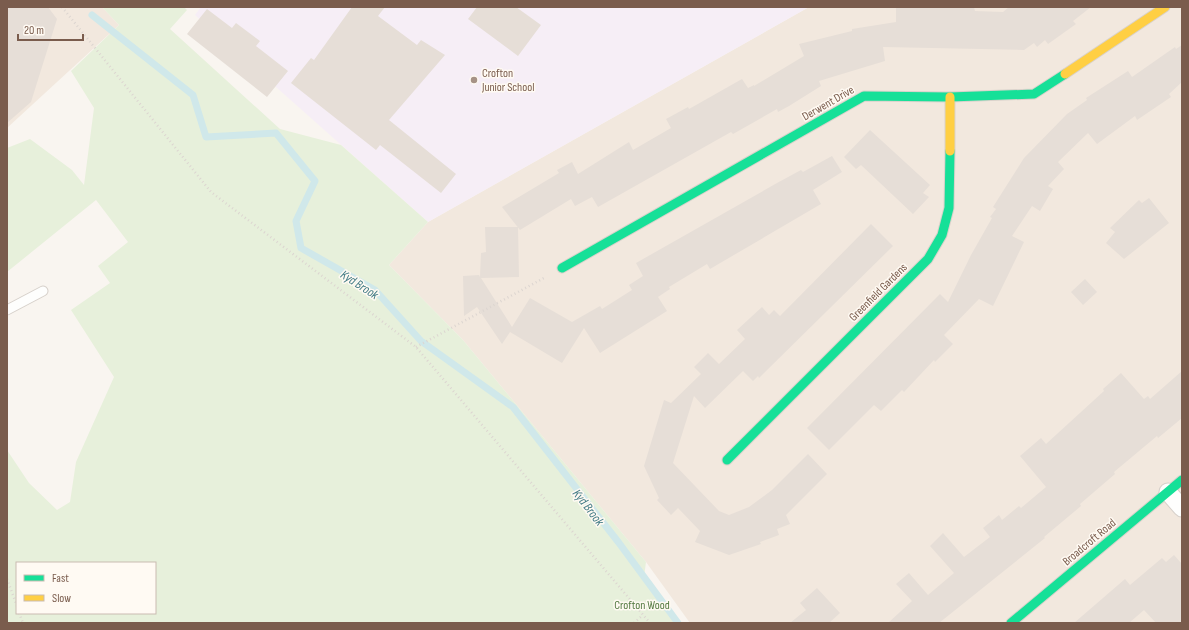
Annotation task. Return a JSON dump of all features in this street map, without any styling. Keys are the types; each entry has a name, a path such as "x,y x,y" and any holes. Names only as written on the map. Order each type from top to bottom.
{"street":[{"name":"Derwent Drive","path":"562,268 864,96 950,97 1034,94 1165,7"},
{"name":"Greenfield Gardens","path":"727,460 928,259 942,236 948,208 950,97"},
{"name":"Broadcroft Road","path":"1011,623 1182,480"},
{"path":"1168,492 1182,508"}],"lane":[{"path":"7,310 43,291"}],"path":[{"path":"62,7 211,192 416,347 650,623"},
{"path":"416,347 562,268"},
{"path":"7,579 16,603"},
{"path":"634,623 643,615"}],"shaded area":[{"path":"7,7 102,7 119,25 7,128"},
{"name":"Crofton Junior School","path":"201,7 809,7 428,222 195,15"},
{"path":"809,7 1182,7 1182,623 690,623 646,562 463,340 389,265 428,222"}],"green space":[{"name":"Crofton Wood","path":"102,7 184,7 187,10 170,29 280,129 341,145 428,222 389,265 463,340 646,562 644,577 678,623 7,623 7,450 29,483 57,510 70,502 76,462 114,377 71,310 110,283 98,266 128,242 96,200 7,272 7,148 30,139 72,170 84,185 94,108 71,71 119,25"}],"building":[{"path":"7,7 48,7 57,19 31,102 7,123"},
{"path":"352,7 385,7 378,16 417,45 421,40 445,55 389,120 456,174 441,193 380,145 376,150 291,83 311,58 314,60"},
{"path":"477,7 516,7 541,25 518,56 468,19"},
{"path":"896,7 974,7 975,11 1003,12 1009,7 1091,7 1073,21 1076,24 1048,44 1045,40 1037,47 1034,43 1024,50 883,47 885,61 819,81 821,86 789,106 778,112 777,109 733,134 731,132 598,207 592,197 575,206 571,199 520,230 502,207 559,173 557,170 572,162 578,174 629,142 633,150 671,128 666,119 688,107 689,109 742,79 748,88 754,86 804,56 799,44 852,31 852,29 896,22"},
{"path":"207,9 232,28 236,23 260,41 256,46 288,71 267,97 187,34"},
{"path":"1182,45 1182,82 1169,94 1171,97 1137,120 1135,116 1097,144 1088,133 1058,162 1064,169 1048,186 1053,189 1040,211 1032,206 1012,236 1024,242 993,306 979,299 944,335 953,344 935,362 934,360 904,392 902,390 881,411 874,405 829,450 807,428 940,294 948,302 971,255 992,218 990,217 996,209 993,207 1024,158 1067,114 1087,100 1086,98 1128,71 1132,77 1175,47 1176,49"},
{"path":"870,130 930,185 923,193 929,197 913,214 861,165 856,169 844,157"},
{"path":"832,156 842,172 813,190 821,204 710,269 707,264 669,287 670,289 658,297 667,311 600,353 584,328 562,363 510,332 502,344 477,307 464,316 463,276 479,275 480,277 481,253 486,252 485,227 518,227 519,277 481,278 512,327 530,298 572,322 600,306 602,309 632,290 629,285 643,276 636,263 777,183 801,170 803,172"},
{"path":"1149,198 1169,223 1124,259 1106,243 1115,232 1110,228 1139,200 1142,203"},
{"path":"871,224 893,246 759,378 758,376 753,381 743,371 705,408 694,396 673,463 719,511 729,515 749,507 772,490 808,454 827,474 786,515 790,524 777,529 779,535 760,542 761,544 729,555 695,542 700,531 678,508 671,515 657,500 659,498 644,466 664,400 671,403 701,374 694,367 708,353 719,364 745,339 737,330 762,307 769,315 774,310 780,316"},
{"path":"1085,279 1097,292 1083,305 1071,292"},
{"path":"1182,371 1182,418 1158,438 1157,436 1114,472 1115,474 1080,504 1081,506 1044,537 1045,538 939,623 888,623 912,601 896,584 909,573 928,595 954,573 930,546 943,533 964,557 990,537 983,528 999,515 1002,520 1019,506 1021,508 1046,487 1020,456 1041,438 1046,444 1104,391 1103,389 1121,373 1144,399 1148,396 1150,399"},
{"path":"1174,555 1182,564 1182,623 1156,623 1144,610 1129,623 1074,623 1125,579 1130,585 1162,558 1166,562"},
{"path":"817,588 840,613 829,623 790,623 806,610 800,603"}],"waterway":[{"name":"Kyd Brook","path":"92,15 193,95 206,137 276,133 315,181 296,221 301,248 375,290 421,341 513,407 619,543 678,623"}],"traffic: fast":[{"path":"562,268 864,96 950,97 1034,94 1065,74"},
{"path":"727,460 928,259 942,235 949,208 950,151"},
{"path":"1011,623 1182,480"}],"traffic: slow":[{"path":"1065,74 1165,7"},
{"path":"950,97 950,151"}],"place":[{"name":"Crofton Junior School","path":"474,80"}]}
